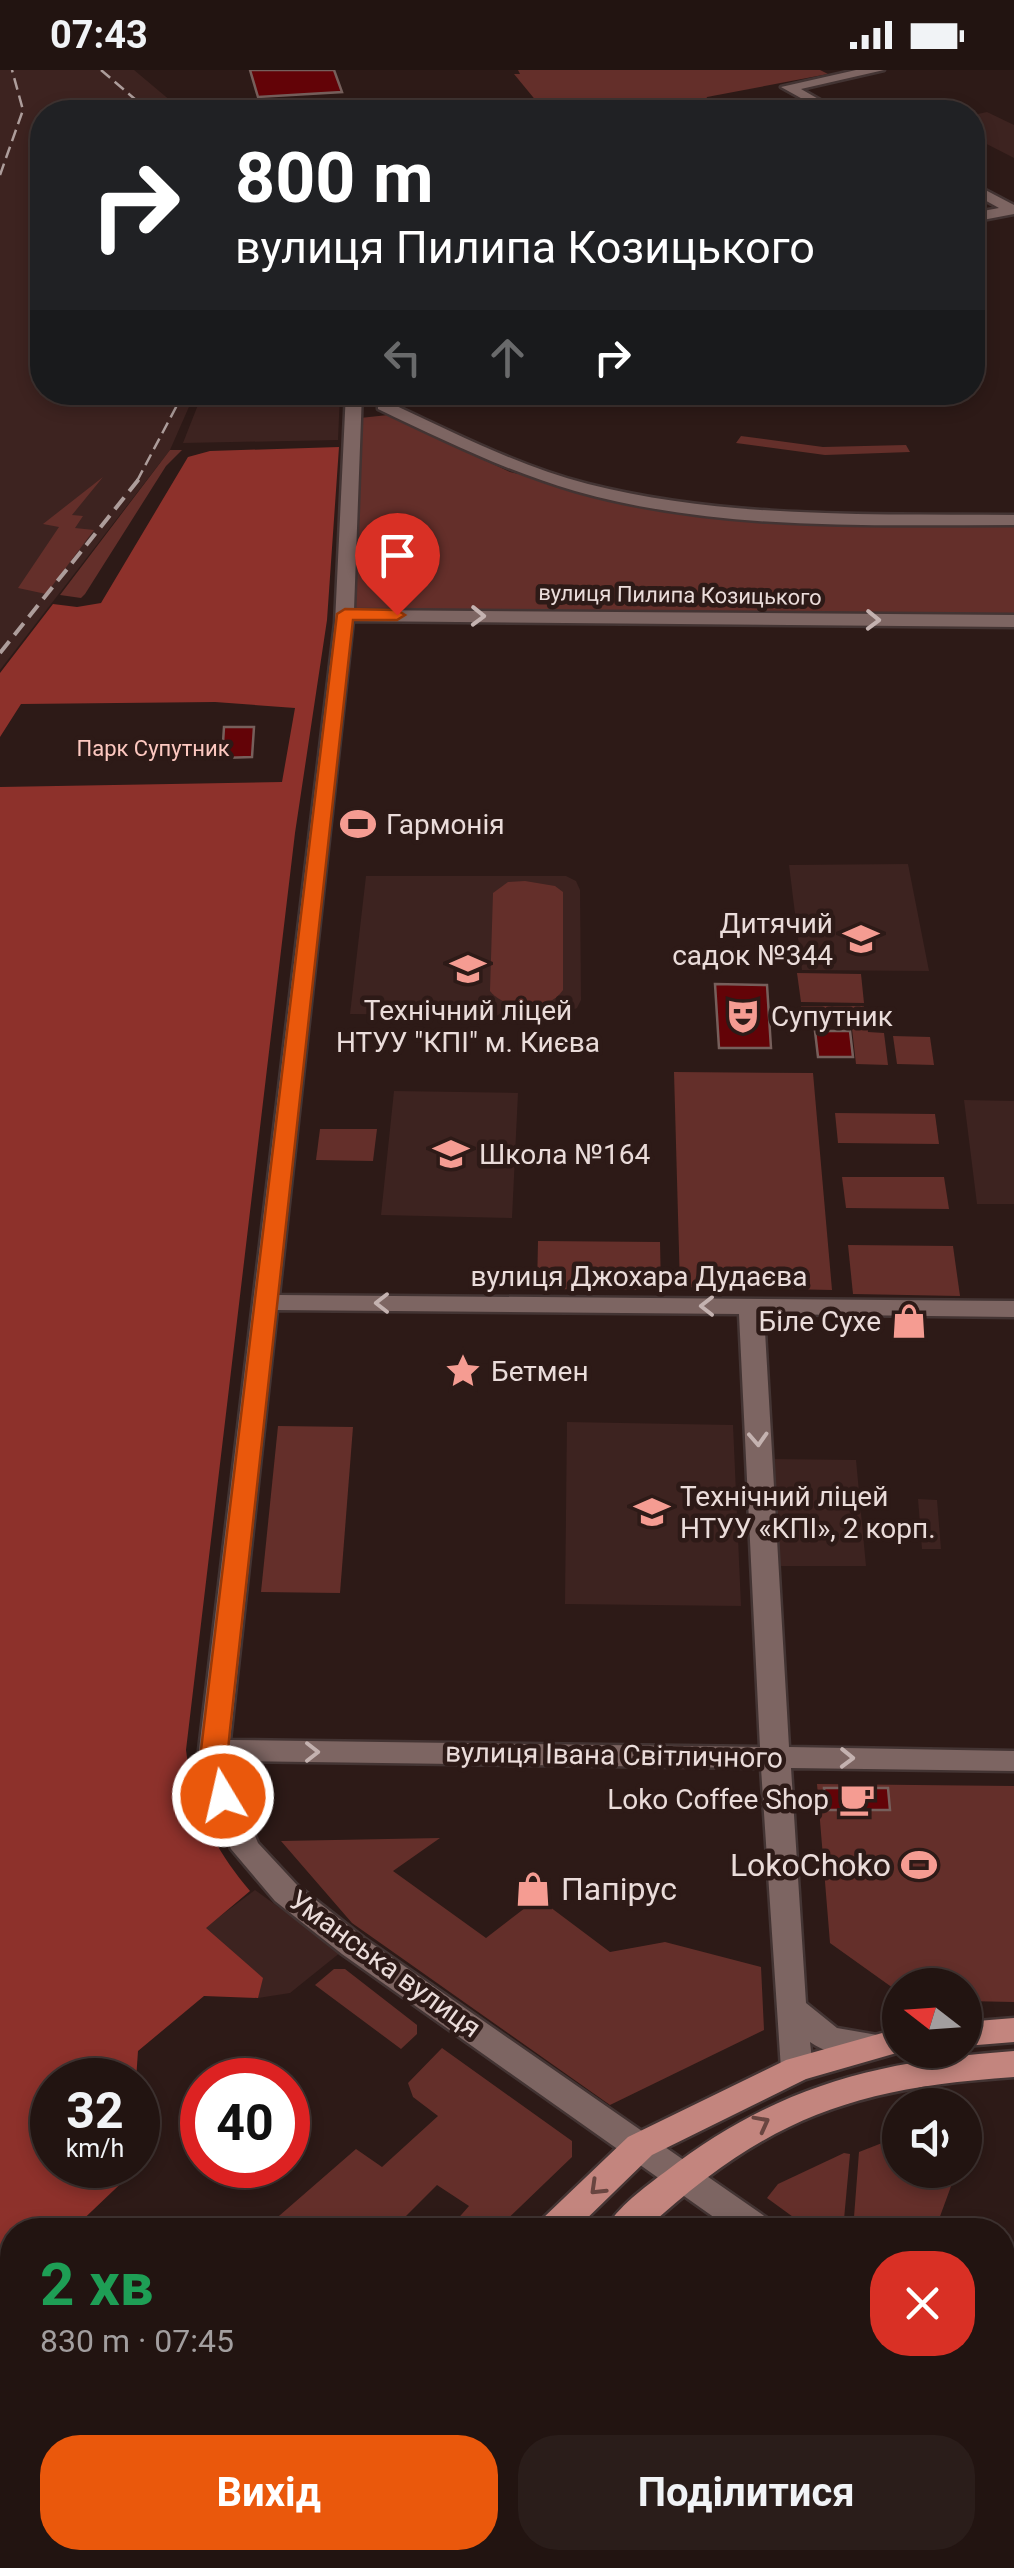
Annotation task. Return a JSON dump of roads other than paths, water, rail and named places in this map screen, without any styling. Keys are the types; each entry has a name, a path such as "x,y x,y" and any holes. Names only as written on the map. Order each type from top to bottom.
{"main road":[{"path":"982,2033 1014,2030"},
{"path":"565,2218 640,2146 798,2069 882,2043"},
{"path":"634,2218 679,2175 734,2138 844,2086 894,2073 1014,2064"}],"street":[{"path":"812,100 788,87 877,70"},
{"path":"985,194 1013,209"},
{"path":"985,215 1013,209"},
{"name":"Уманська вулиця","path":"353,405 345,614 304,1004 264,1302 214,1750 223,1796 246,1849 286,1893 353,1946 741,2218"},
{"path":"352,422 371,405"},
{"path":"388,405 526,470 669,505 768,516 1014,520"},
{"name":"вулиця Пилипа Козицького","path":"345,614 1014,621"},
{"name":"вулиця Джохара Дудаєва","path":"264,1302 1014,1308"},
{"path":"751,1306 775,1757 798,2069"},
{"name":"вулиця Івана Світличного","path":"214,1750 1014,1761"},
{"path":"792,2008 829,2039 882,2042"}],"railway":[{"path":"0,175 23,110 12,70"},
{"path":"101,70 136,100"},
{"path":"137,481 177,405"},
{"path":"0,653 139,479"}],"place":[{"name":"Гармонія","path":"358,824"},
{"name":"Дитячий садок №344","path":"861,939"},
{"name":"Технічний ліцей НТУУ \"КПІ\" м. Києва","path":"468,969"},
{"name":"Супутник","path":"743,1016"},
{"name":"Школа №164","path":"451,1154"},
{"name":"Біле Сухе","path":"909,1321"},
{"name":"Бетмен","path":"463,1371"},
{"name":"Технічний ліцей НТУУ «КПІ», 2 корп.","path":"652,1512"},
{"name":"Loko Coffee Shop","path":"857,1799"},
{"name":"LokoChoko","path":"919,1865"},
{"name":"Папірус","path":"533,1889"}],"park label":[{"name":"Парк Супутник","path":"153,748"}]}
